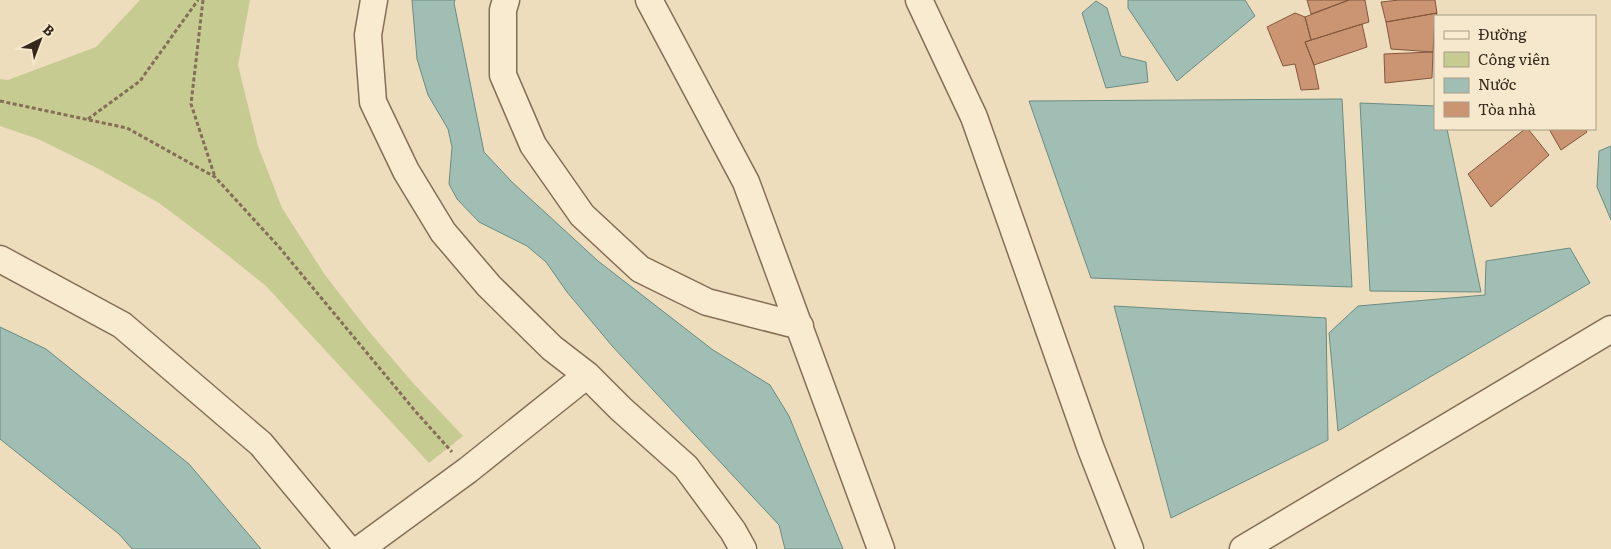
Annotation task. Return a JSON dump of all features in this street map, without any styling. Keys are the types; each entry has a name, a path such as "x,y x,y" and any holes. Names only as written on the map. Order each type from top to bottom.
{"street":[{"path":"374,0 368,35 374,102 406,172 443,232 489,286 552,348 587,375 621,409 686,467 733,531 743,549"},
{"path":"506,0 503,10 503,74 533,145 582,215 640,269 707,302 800,326"},
{"path":"649,0 746,182 881,549"},
{"path":"919,0 974,117 1092,449 1130,549"},
{"path":"0,259 122,325 262,444 348,549"},
{"path":"1243,549 1611,329"},
{"path":"360,549 468,470 587,375"}],"path":[{"path":"88,119 140,81 198,0"},
{"path":"203,0 191,104 215,176"},
{"path":"0,101 127,128 215,176 279,247 416,412 468,470"}],"green space":[{"path":"140,0 250,0 238,65 258,146 282,208 325,275 367,329 413,383 463,436 429,463 266,286 211,242 159,203 97,168 38,139 0,126 0,79 8,80 96,47"}],"water":[{"path":"412,0 455,0 454,3 484,152 512,182 598,261 713,350 770,385 789,416 843,549 785,549 779,525 613,347 567,292 546,262 527,246 479,222 457,199 449,184 452,147 448,129 428,95 417,59"},
{"path":"1128,0 1245,0 1255,16 1177,81 1128,8"},
{"path":"1096,1 1107,8 1121,56 1146,62 1148,82 1106,88 1082,13"},
{"path":"1342,99 1352,287 1091,278 1029,101"},
{"path":"1360,103 1434,106 1434,130 1447,130 1481,292 1370,291"},
{"path":"1611,146 1611,220 1597,187 1599,151"},
{"path":"1570,248 1590,283 1338,431 1329,333 1358,306 1485,295 1486,261"},
{"path":"1114,306 1326,318 1328,440 1171,518"},
{"path":"0,327 46,349 189,464 261,549 132,549 119,534 0,439"}],"building":[{"path":"1307,0 1349,0 1311,14"},
{"path":"1349,0 1365,0 1369,22 1311,40 1305,17"},
{"path":"1435,0 1437,13 1386,22 1381,2"},
{"path":"1295,13 1305,17 1311,40 1305,42 1314,65 1319,89 1301,90 1295,64 1283,66 1267,27"},
{"path":"1437,13 1434,15 1433,52 1391,49 1386,22"},
{"path":"1362,24 1367,47 1314,65 1305,42"},
{"path":"1433,52 1432,78 1385,83 1384,54"},
{"path":"1524,130 1529,130 1549,155 1491,207 1468,174"},
{"path":"1550,130 1586,130 1587,132 1561,150"}]}
